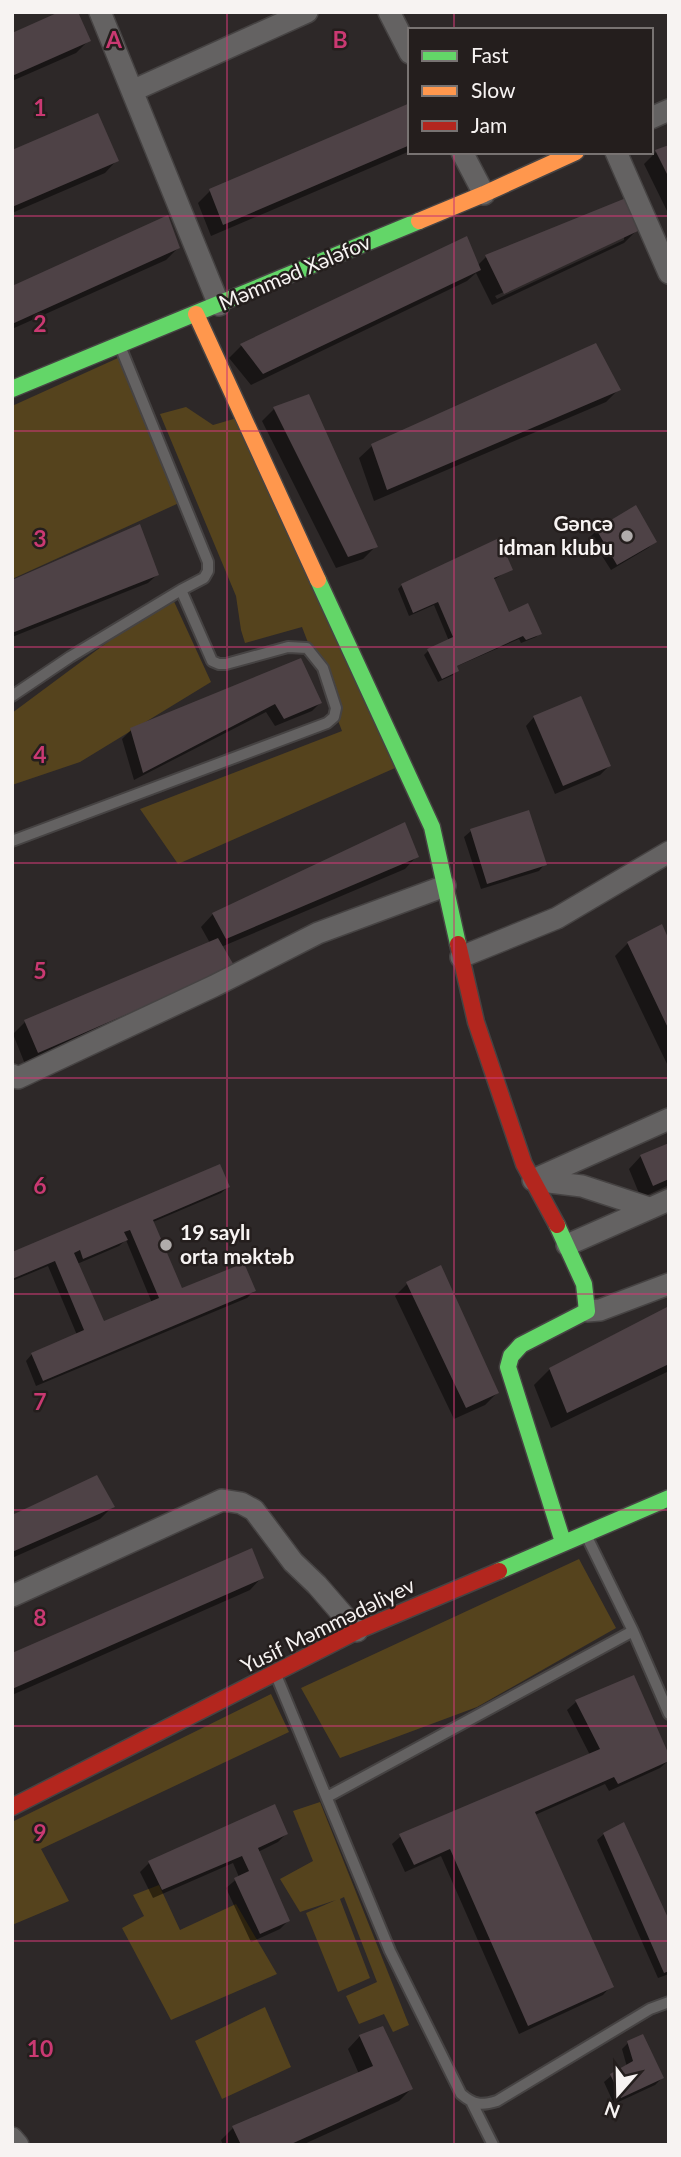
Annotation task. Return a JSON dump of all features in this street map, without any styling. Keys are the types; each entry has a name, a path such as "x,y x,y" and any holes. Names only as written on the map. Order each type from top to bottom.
{"street":[{"path":"100,12 219,305"},
{"path":"132,91 307,12"},
{"path":"389,12 408,49"},
{"path":"653,117 669,110"},
{"path":"463,154 484,194"},
{"name":"Məmməd Xələfov","path":"12,389 484,194 572,154"},
{"path":"617,154 669,273"},
{"path":"196,314 432,828 476,1022 524,1164 568,1245 584,1284 587,1311"},
{"path":"461,957 557,918 669,852"},
{"path":"12,1075 18,1078 214,986 318,933 445,886"},
{"path":"533,1180 669,1119"},
{"path":"533,1180 582,1186 649,1208"},
{"path":"568,1245 669,1200"},
{"path":"563,1542 508,1367 511,1356 521,1345 587,1311 600,1310 669,1284"},
{"name":"Yusif Məmmədəliyev","path":"12,1807 357,1632 669,1498"},
{"path":"12,1596 222,1500 241,1503 254,1510 293,1562 317,1585 357,1632"},
{"path":"12,2138 18,2145"}],"lane":[{"path":"12,696 70,657 204,578 208,571 208,562 120,346"},
{"path":"12,841 327,723 334,717 336,708 323,668 307,648 288,647 226,664 212,661 181,590"},
{"path":"585,1533 633,1631 669,1714"},
{"path":"327,1797 633,1631"},
{"path":"275,1673 390,1951 461,2094 472,2103 483,2106 497,2101 650,2009 669,2002"},
{"path":"472,2103 493,2145"}],"shaded area":[{"path":"118,358 179,503 12,579 12,406"},
{"path":"186,407 213,425 237,418 395,768 178,864 140,809 342,731 302,627 245,643 236,596 160,414"},
{"path":"171,595 211,682 80,762 12,785 12,713"},
{"path":"579,1559 616,1628 477,1707 340,1758 301,1688"},
{"path":"271,1694 289,1732 41,1849 69,1901 12,1925 12,1822"},
{"path":"320,1802 409,2025 393,2032 384,2014 359,2024 346,1996 377,1982 344,1897 340,1899 370,1978 338,1992 306,1913 336,1900 300,1912 280,1879 313,1861 293,1811"},
{"path":"159,1885 180,1930 236,1904 277,1974 171,2020 122,1928 144,1916 133,1895"},
{"path":"265,2007 291,2067 222,2099 195,2041"}],"building":[{"path":"59,12 78,12 91,41 12,76 12,33"},
{"path":"408,104 408,146 223,225 209,189"},
{"path":"98,113 119,161 12,207 12,150"},
{"path":"669,145 669,178 655,150"},
{"path":"626,198 638,231 504,294 485,255"},
{"path":"168,215 180,248 12,324 12,286"},
{"path":"467,236 481,270 263,374 240,344"},
{"path":"596,343 621,390 387,490 371,444"},
{"path":"309,394 378,547 348,557 273,407"},
{"name":"Gəncə idman klubu","path":"636,505 657,542 617,565 596,529"},
{"path":"140,524 159,575 12,633 12,580"},
{"path":"499,538 513,570 494,578 509,612 528,603 542,634 526,640 523,636 457,666 459,671 442,679 427,649 453,637 438,602 413,613 401,584"},
{"path":"301,658 322,703 284,719 275,704 143,773 130,728"},
{"path":"581,696 611,766 563,786 533,716"},
{"path":"529,810 547,865 487,884 470,829"},
{"path":"405,822 419,857 226,939 212,913"},
{"path":"662,924 669,940 669,1030 627,942"},
{"path":"218,938 235,967 38,1053 24,1020"},
{"path":"669,1143 669,1179 653,1186 640,1155"},
{"path":"220,1164 230,1187 153,1220 182,1288 244,1263 256,1291 43,1381 31,1353 84,1330 55,1261 12,1279 12,1252","holes":["130,1230 159,1298 104,1321 74,1253 80,1250 83,1259 128,1240 124,1232"]},
{"path":"441,1265 499,1393 466,1408 406,1282"},
{"path":"669,1306 669,1364 567,1413 549,1368"},
{"path":"97,1475 115,1507 12,1552 12,1515"},
{"path":"252,1548 264,1578 12,1689 12,1653"},
{"path":"634,1675 669,1755 669,1761 618,1784 614,1777 535,1812 614,1987 528,2026 450,1849 414,1865 399,1834 600,1749 575,1700"},
{"path":"275,1804 288,1834 258,1848 290,1921 260,1934 234,1878 249,1871 242,1856 162,1890 148,1861"},
{"path":"624,1822 669,1920 669,1971 664,1973 603,1833"},
{"path":"383,2026 413,2089 289,2145 241,2145 232,2126 373,2066 359,2035"},
{"path":"643,2034 664,2078 621,2098 610,2074 633,2061 627,2041"}],"traffic: fast":[{"path":"12,389 419,221"},
{"path":"318,580 432,827 458,944"},
{"path":"557,1225 584,1284 587,1311 521,1345 511,1356 508,1367 563,1542"},
{"path":"499,1571 669,1498"}],"traffic: slow":[{"path":"419,221 572,154"},
{"path":"196,314 318,580"}],"traffic: jam":[{"path":"458,944 476,1022 524,1164 557,1225"},
{"path":"12,1807 357,1631 499,1571"}],"place":[{"name":"Gəncə idman klubu","path":"627,536"},
{"name":"19 saylı orta məktəb","path":"166,1245"}]}
